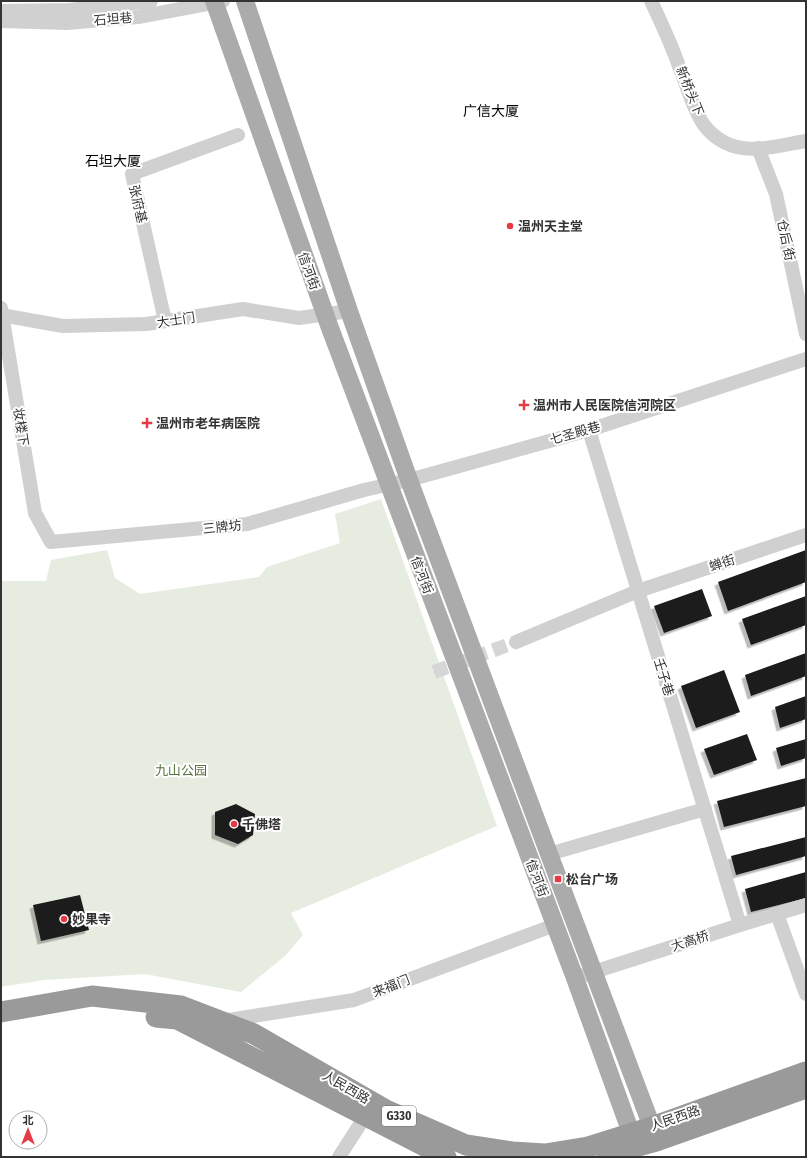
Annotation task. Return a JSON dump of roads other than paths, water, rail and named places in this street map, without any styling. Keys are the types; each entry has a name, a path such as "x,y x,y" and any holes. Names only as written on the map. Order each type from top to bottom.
{"highway":[{"name":"人民西路","path":"1,1012 92,996 181,1006 254,1034 386,1110 462,1151 545,1154 632,1140 806,1088"},
{"name":"人民西路","path":"1,1026 93,1010 177,1019 446,1157"},
{"name":"人民西路","path":"654,1134 806,1072"},
{"name":"人民西路","path":"608,1157 632,1140"}],"main road":[{"name":"信河街","path":"245,1 349,310 409,480 654,1134"},
{"name":"信河街","path":"217,2 325,314 388,485 576,978 632,1140"}],"street":[{"path":"1,11 69,10 151,1"},
{"name":"新桥头下","path":"651,1 678,63 697,113 714,136 728,144 743,148 758,148 806,141"},
{"name":"石坦巷","path":"1,21 67,24 138,17 217,2"},
{"name":"张府基","path":"165,321 132,174 238,135"},
{"name":"仓后 街","path":"758,148 776,194 806,334"},
{"name":"大士门","path":"1,313 63,326 146,324 243,309 300,318 349,310"},
{"name":"妆楼下","path":"1,313 35,513 51,542"},
{"name":"七圣殿巷","path":"388,485 589,430 806,359"},
{"name":"壬子巷","path":"589,430 740,924"},
{"name":"三牌坊","path":"51,542 247,524 364,490 388,485"},
{"name":"蝉街","path":"516,642 638,591 806,535"},
{"path":"548,854 705,809"},
{"name":"大高桥","path":"576,978 740,924 806,905"},
{"path":"777,914 806,994"},
{"name":"来福门","path":"220,1021 354,1000 555,925"},
{"path":"340,1157 366,1115"}],"tunnel":[{"path":"434,672 516,642"}],"place":[{"name":"温州天主堂","path":"510,226"},
{"name":"温州市人民医院信河院区","path":"524,405"},
{"name":"温州市老年病医院","path":"147,423"},
{"name":"千佛塔","path":"234,824"},
{"name":"松台广场","path":"558,879"},
{"name":"妙果寺","path":"64,919"}],"district":[{"name":"广信大厦","path":"491,111"},
{"name":"石坦大厦","path":"113,161"}],"park label":[{"name":"九山公园","path":"181,770"}]}
